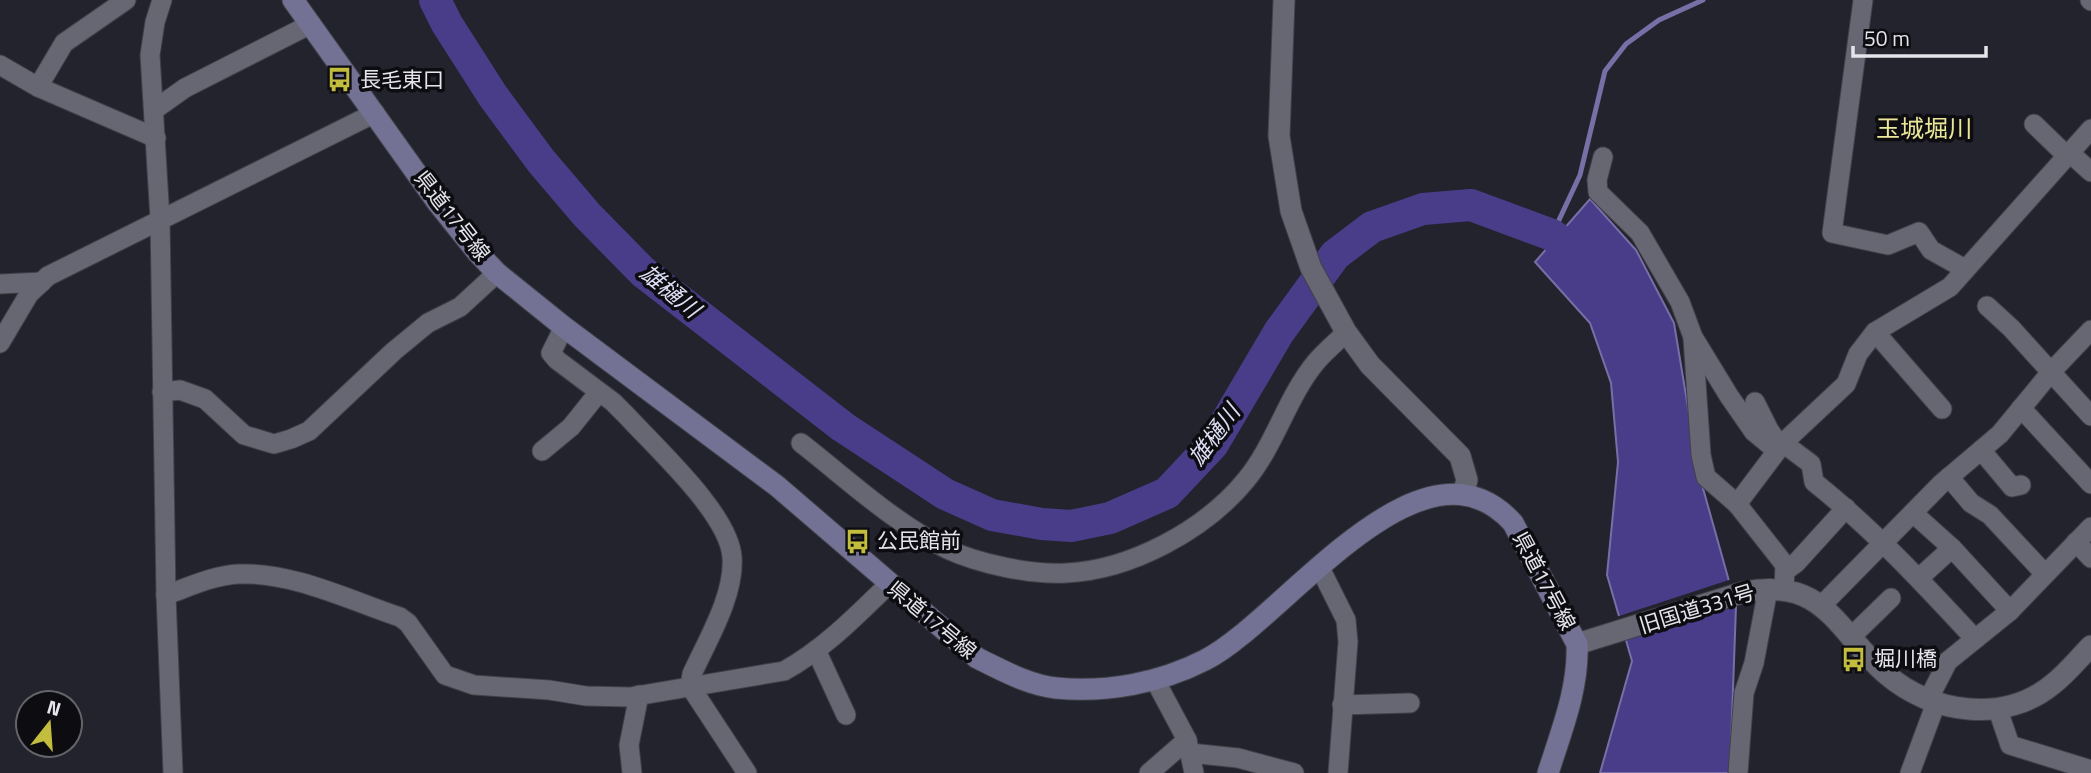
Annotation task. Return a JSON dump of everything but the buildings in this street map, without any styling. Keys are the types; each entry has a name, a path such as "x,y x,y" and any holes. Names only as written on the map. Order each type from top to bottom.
{"main road":[{"name":"県道17号線","path":"293,0 437,202 477,253 497,273 564,327 777,485 888,584 977,658 1016,677 1054,688 1101,689 1155,680 1209,658 1354,538 1424,497 1463,494 1488,502 1502,511 1513,523 1577,644 1578,659 1571,698 1548,773"}],"street":[{"path":"38,87 64,43 126,0"},
{"path":"162,0 155,22 150,55 160,219 166,595 173,773"},
{"path":"1284,0 1279,136 1291,211 1311,268 1346,332 1370,365 1460,456 1466,480 1463,494"},
{"path":"1863,0 1832,233 1888,245 1919,232 1931,250 1965,269"},
{"path":"154,110 185,88 311,24"},
{"path":"0,65 38,87 156,138"},
{"path":"0,343 29,295 48,276 375,113"},
{"path":"2034,124 2091,172"},
{"path":"1737,504 1780,447 1846,384 1858,354 1875,332 1950,287 2091,129"},
{"path":"1603,157 1597,180 1598,192 1640,233 1681,302 1693,337 1701,455 1706,477 1737,504 1785,565 1744,694 1738,773"},
{"path":"162,392 180,390 205,399 244,435 274,444 290,439 309,431 394,351 428,323 460,307 497,273"},
{"path":"0,284 42,282"},
{"path":"1987,306 2091,416"},
{"path":"564,327 551,353 613,402 713,510 730,545 733,559 723,607 692,674 690,686 747,773"},
{"path":"1822,604 1948,477 2000,434 2091,331"},
{"path":"801,443 899,518 949,550 990,564 1034,570 1066,573 1098,568 1144,554 1220,508 1247,479 1316,362 1346,332"},
{"path":"1875,332 1942,409"},
{"path":"1693,337 1754,432 1811,464 1814,482 1846,508 1919,578 1975,639"},
{"path":"542,451 572,427 599,392"},
{"path":"1755,402 1780,447"},
{"path":"2021,408 2091,484"},
{"path":"1981,450 2012,487 2021,485"},
{"path":"1948,477 1971,503 1990,515 2045,574"},
{"path":"1779,583 1846,508"},
{"path":"1913,513 1952,548 2010,611"},
{"path":"1910,773 1932,701 1948,662 2010,611 2091,527"},
{"path":"2076,542 2091,558"},
{"path":"1919,578 1952,548"},
{"path":"1319,566 1346,620 1348,642 1342,705 1343,771"},
{"path":"166,595 237,574 288,580 400,617 408,623 445,675 459,681 474,685 549,690 586,696 639,695 784,671 846,627 888,584"},
{"name":"旧国道331号","path":"1577,644 1779,583 1822,604 1887,675 1932,701 1980,710 1998,710 2029,698 2052,685 2091,646"},
{"path":"1851,637 1891,598"},
{"path":"816,650 846,715"},
{"path":"1155,680 1188,747 1194,773"},
{"path":"632,773 629,745 639,695"},
{"path":"1342,705 1410,703"},
{"path":"1998,710 2010,745 2091,770"},
{"path":"1149,773 1188,747 1294,773"}],"shaded area":[{"path":"1590,199 1636,250 1674,323 1699,474 1736,606 1730,773 1600,773 1632,661 1607,575 1618,462 1611,383 1590,323 1535,262"}],"pier":[{"path":"1732,579 1739,603 1623,641 1616,617"}],"waterway":[{"name":"雄樋川","path":"435,0 447,24 493,96 541,161 587,215 643,272 843,427 945,494 992,515 1071,526 1110,518 1167,493 1213,444 1279,332 1335,255 1372,227 1423,209 1471,205 1552,235 1589,262"},
{"path":"1552,235 1580,175 1605,71 1626,44 1659,20 1703,0"}],"place":[{"name":"長毛東口","path":"340,80"},
{"name":"公民館前","path":"857,541"},
{"name":"堀川橋","path":"1854,659"}],"district":[{"name":"玉城堀川","path":"1924,129"}]}
